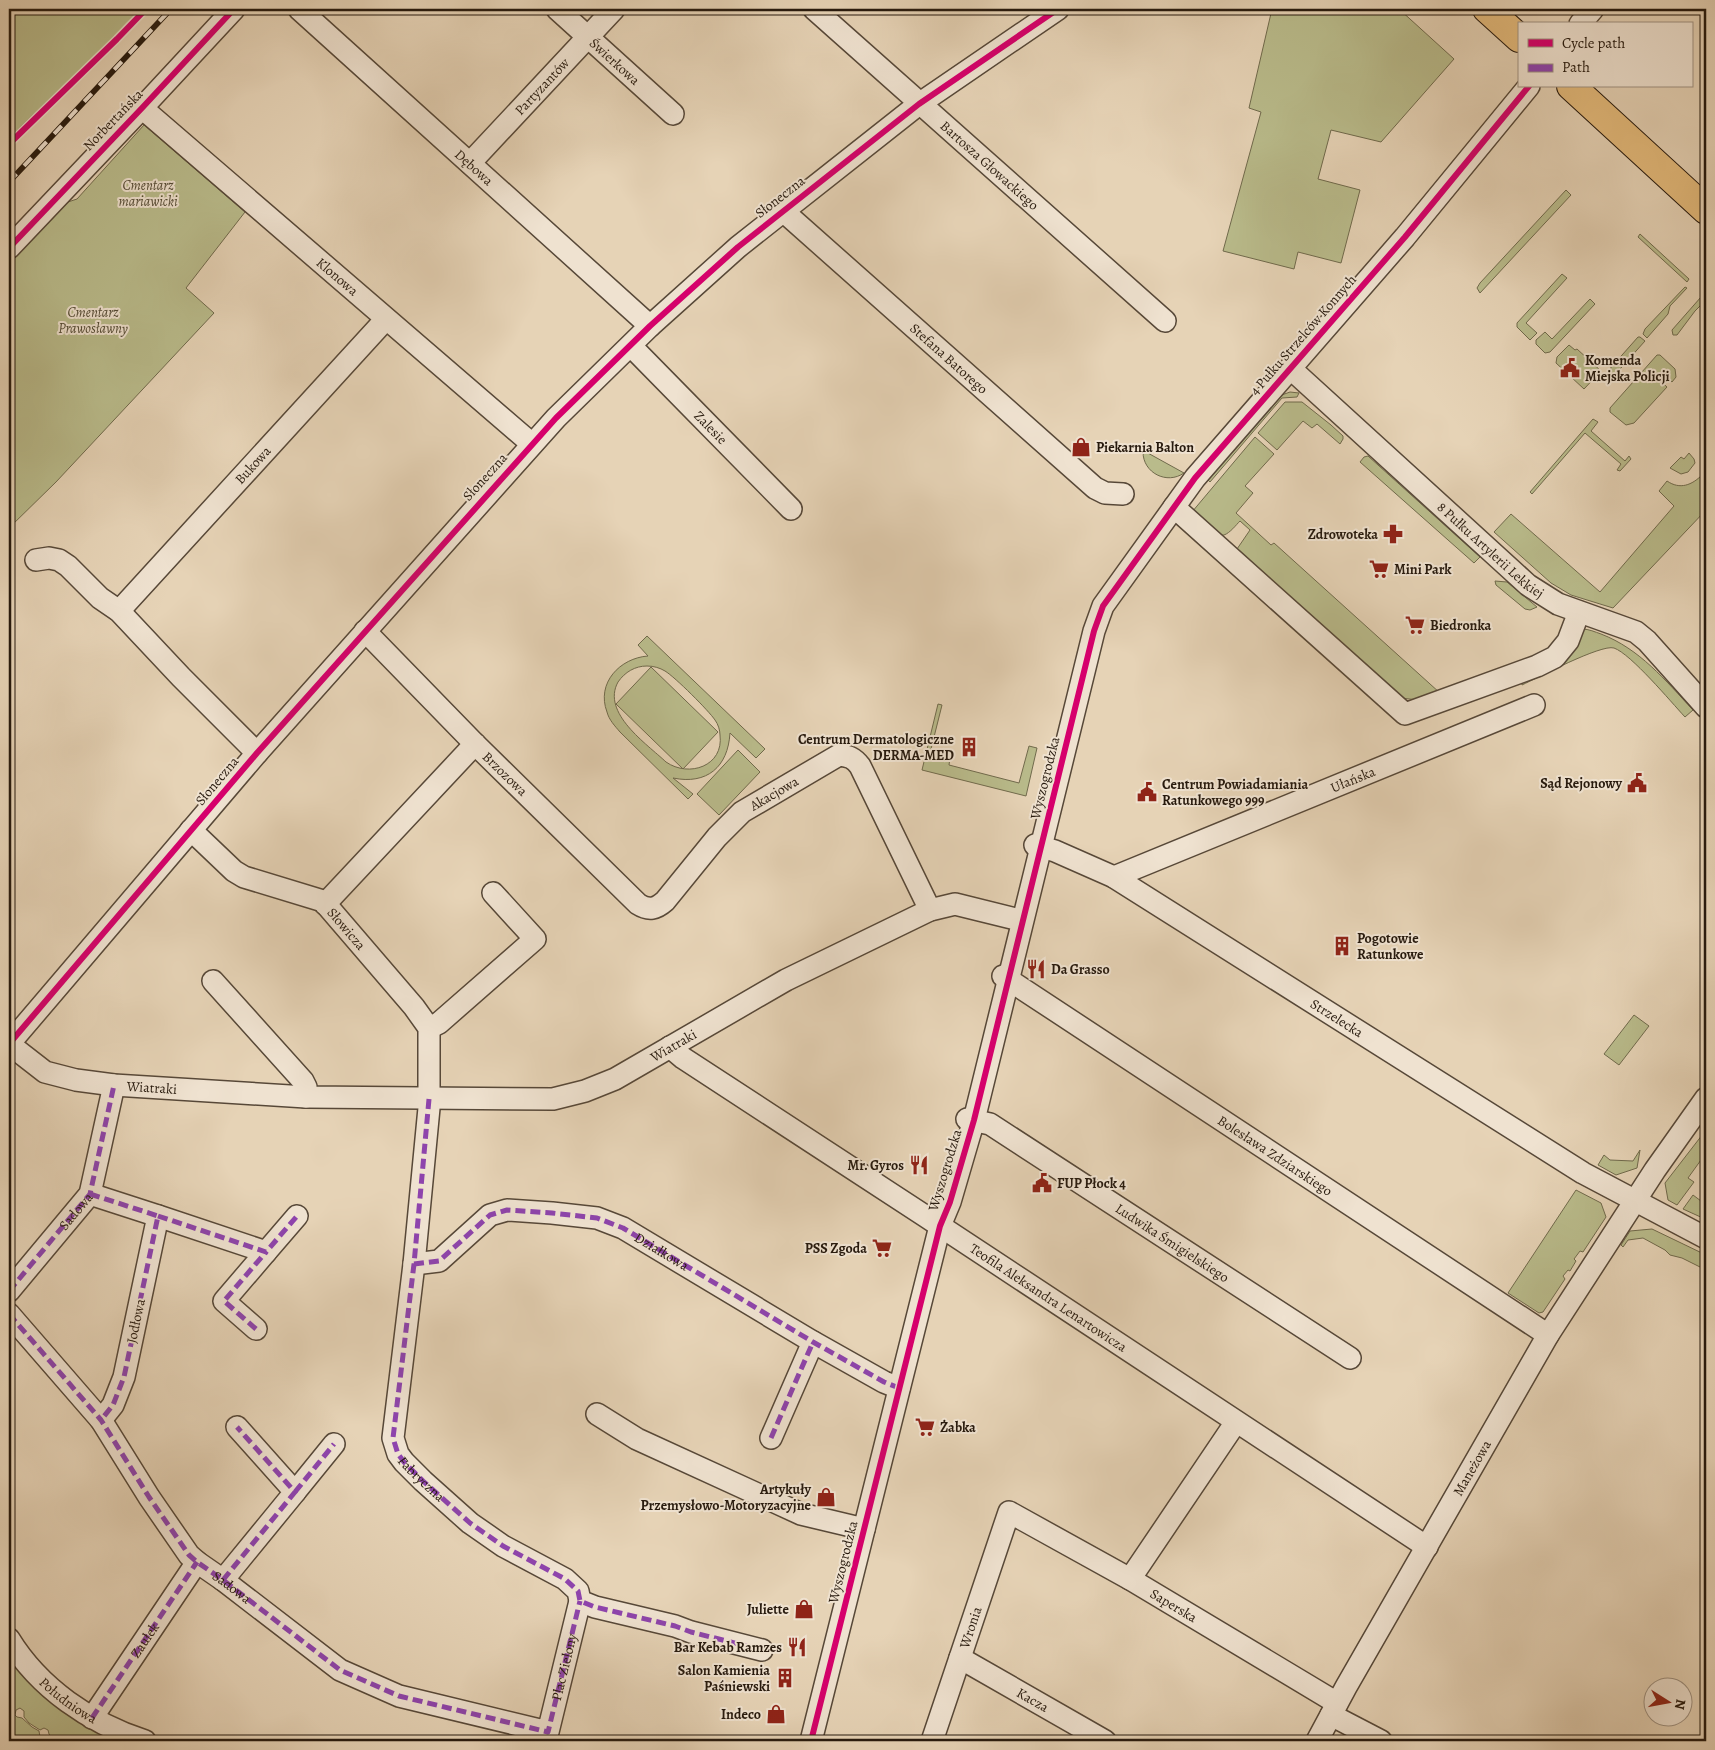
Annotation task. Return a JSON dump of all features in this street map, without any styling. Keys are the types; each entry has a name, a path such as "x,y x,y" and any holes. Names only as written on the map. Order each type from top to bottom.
{"main road":[{"path":"1486,9 1518,37"},
{"path":"1573,88 1703,199"}],"street":[{"name":"Norbertańska","path":"9,248 234,9"},
{"name":"Dębowa","path":"299,9 650,326"},
{"name":"Świerkowa","path":"556,9 673,114"},
{"name":"Partyzantów","path":"470,163 614,9"},
{"name":"Bartosza Głowackiego","path":"814,9 1165,321"},
{"name":"Słoneczna","path":"9,1044 16,1022 191,830 364,631 562,412 650,326 723,259 783,210 919,104 1058,9"},
{"path":"1582,22 1593,9"},
{"name":"4 Pułku Strzelców Konnych","path":"1103,606 1195,478 1404,236 1527,88"},
{"name":"Klonowa","path":"142,108 532,444"},
{"name":"Stefana Batorego","path":"783,210 1095,488 1105,493 1123,494"},
{"name":"Bukowa","path":"120,611 386,319"},
{"name":"Zalesie","path":"631,346 791,508"},
{"name":"8 Pułku Artylerii Lekkiej","path":"1290,368 1528,585 1558,604 1636,632 1647,640 1706,706"},
{"path":"1174,507 1405,714 1536,666 1555,657 1568,640 1579,612"},
{"path":"36,560 49,558 59,560 68,566 100,598 120,611 181,677 257,753"},
{"name":"Wyszogrodzka","path":"811,1741 940,1226 950,1202 1038,846 1094,631 1103,606"},
{"name":"Brzozowa","path":"364,631 475,744 638,904 651,909"},
{"name":"Ułańska","path":"1114,877 1534,705"},
{"path":"325,904 475,744"},
{"name":"Akacjowa","path":"651,909 665,901 717,837 742,812 839,755 854,759 860,766 930,910"},
{"name":"Słowicza","path":"191,830 244,877 320,899 414,1007 429,1028"},
{"name":"Strzelecka","path":"1038,846 1055,851 1114,877 1583,1173 1706,1238"},
{"path":"429,1099 429,1028 438,1023 535,939 493,892"},
{"name":"Wiatraki","path":"9,1044 45,1072 76,1080 114,1085 306,1098 553,1099 570,1096 615,1079 786,980 930,910 955,904 1016,919"},
{"name":"Bolesława Zdziarskiego","path":"1005,978 1548,1335"},
{"path":"213,981 304,1081 306,1098"},
{"name":"Teofila Aleksandra Lenartowicza","path":"670,1047 682,1058 1427,1547"},
{"name":"Sadowa","path":"9,1291 90,1194 114,1085"},
{"path":"1634,1201 1706,1098"},
{"name":"Fabryczna","path":"429,1099 414,1264 393,1438 398,1454 422,1481 470,1523 503,1546 565,1579 578,1591 580,1600"},
{"name":"Ludwika Śmigielskiego","path":"970,1119 990,1124 1350,1358"},
{"path":"90,1194 266,1252"},
{"name":"Maneżowa","path":"1317,1741 1548,1335 1634,1201"},
{"name":"Działkowa","path":"414,1264 439,1261 490,1215 507,1210 597,1218 623,1228 813,1342 884,1382 899,1388"},
{"name":"Jodłowa","path":"101,1420 113,1404 124,1377 158,1216"},
{"path":"256,1329 224,1301 297,1216"},
{"name":"Sadowa","path":"9,1314 101,1420 149,1497 189,1555 197,1562 340,1670 399,1696 548,1732"},
{"path":"772,1438 813,1342"},
{"name":"Wyszogrodzka","path":"597,1414 637,1439 801,1514 864,1529"},
{"path":"1130,1579 1236,1422"},
{"path":"237,1427 295,1492"},
{"path":"223,1580 334,1444"},
{"name":"Saperska","path":"1010,1512 1130,1579 1381,1741"},
{"name":"Wronia","path":"932,1741 1010,1512"},
{"name":"Zaułek","path":"92,1718 197,1562"},
{"path":"580,1600 595,1607 676,1626 691,1632 762,1650"},
{"name":"Plac Zielony","path":"548,1732 580,1600"},
{"name":"Południowa","path":"9,1638 18,1654 40,1678 73,1706 120,1732 145,1741"},
{"name":"Kacza","path":"960,1658 1105,1741"}],"green space":[{"path":"9,9 140,9 115,36 9,138"},
{"path":"1272,9 1399,9 1454,59 1381,142 1331,130 1318,179 1360,190 1341,263 1298,252 1294,269 1223,251 1261,112 1249,108"},
{"name":"Cmentarz Prawosławny","path":"144,125 245,212 186,288 214,313 56,482 9,528 9,263 65,203 77,199"},
{"path":"1566,190 1571,195 1480,293 1477,288 1480,283"},
{"path":"1640,234 1689,279 1687,282 1638,237"},
{"path":"1562,274 1567,278 1526,323 1537,333 1530,340 1517,327 1517,323"},
{"path":"1685,287 1687,288 1670,306 1668,314 1647,338 1643,334 1645,329"},
{"path":"1706,296 1706,300 1677,335 1673,335 1672,330"},
{"path":"1590,299 1595,304 1550,352 1545,353 1536,344 1536,340 1545,332 1552,339"},
{"path":"1638,337 1645,341 1612,378 1607,372"},
{"path":"1569,345 1575,350 1577,349 1601,371 1584,389 1556,363 1557,357"},
{"path":"1657,355 1660,355 1675,369 1676,377 1672,382 1661,372 1656,377 1667,387 1634,423 1626,425 1610,412 1610,408"},
{"path":"1290,392 1299,393 1297,397 1282,398 1210,482 1207,479 1279,396"},
{"path":"1285,402 1302,402 1343,436 1340,444 1317,424 1312,428 1303,421 1277,450 1258,433"},
{"path":"1593,419 1598,422 1591,431 1625,461 1629,456 1631,459 1620,471 1617,470 1621,464 1585,433 1532,494 1530,492"},
{"path":"1255,437 1274,454 1245,486 1253,493 1236,513 1271,545 1274,543 1440,693 1418,700 1401,698 1237,549 1250,530 1240,521 1228,533 1220,535 1215,534 1206,527 1192,512"},
{"path":"1143,452 1184,473 1170,478 1157,475 1147,466"},
{"path":"1689,453 1695,463 1688,472 1681,474 1670,468 1681,457 1684,459"},
{"path":"1368,456 1480,557 1474,563 1360,462 1364,457"},
{"path":"1702,475 1706,479 1706,510 1613,608 1571,595 1551,583 1494,532 1511,514 1600,592 1674,506 1659,491 1667,481 1681,486 1690,484"},
{"path":"1495,581 1507,582 1537,607 1530,610 1525,609 1496,585"},
{"path":"1582,629 1601,634 1628,648 1651,666 1693,710 1685,717 1630,659 1614,648 1607,648 1583,656 1522,685 1521,676"},
{"path":"647,636 765,749 756,758 730,733 725,755 714,771 696,779 673,778 693,794 688,799 620,732 608,715 604,701 605,691 613,674 628,662 648,656 638,645","holes":["650,666 670,674 699,702 717,723 720,733 720,746 711,761 703,766 685,769 675,767 666,762 638,737 621,716 614,694 618,682 631,670"]},
{"path":"651,667 718,732 683,769 616,704"},
{"path":"938,704 942,705 930,753 950,758 949,765 1019,783 1029,746 1037,748 1026,796 922,770"},
{"path":"738,750 760,772 719,815 697,794"},
{"path":"1634,1015 1649,1026 1619,1065 1604,1054"},
{"path":"1706,1130 1706,1153 1688,1178 1694,1182 1677,1205 1668,1200 1665,1183"},
{"path":"1640,1150 1637,1168 1616,1175 1598,1165 1604,1155 1610,1160 1633,1161"},
{"path":"1576,1190 1601,1203 1606,1217 1583,1252 1580,1251 1574,1259 1576,1261 1570,1271 1568,1270 1563,1276 1565,1279 1543,1312 1539,1313 1508,1293"},
{"path":"1693,1195 1705,1204 1706,1202 1705,1219 1683,1209"},
{"path":"1652,1229 1706,1255 1706,1270 1682,1258 1670,1255 1665,1250 1643,1238 1628,1240 1623,1247 1621,1245 1630,1231"},
{"path":"9,1654 120,1741 54,1741 48,1730 44,1728 40,1730 29,1723 24,1717 24,1711 20,1708 16,1710 15,1715 39,1731 40,1737 48,1736 52,1741 9,1741"}],"railway":[{"path":"9,182 171,9"}],"marked path":[{"path":"9,1291 90,1194 114,1085"},
{"path":"429,1099 414,1264 393,1438 398,1454 423,1481 470,1523 503,1546 565,1579 578,1591 580,1601 595,1607 675,1626 691,1632 762,1650"},
{"path":"90,1194 158,1216 124,1377 113,1405 101,1420"},
{"path":"414,1264 439,1261 490,1215 507,1210 597,1218 623,1228 813,1342 884,1382 899,1388"},
{"path":"158,1216 266,1252 297,1216"},
{"path":"256,1329 224,1301 266,1252"},
{"path":"9,1314 101,1420 149,1497 189,1555 340,1670 399,1696 548,1732 580,1601"},
{"path":"771,1438 813,1342"},
{"path":"223,1580 295,1492 237,1427"},
{"path":"295,1492 334,1444"},
{"path":"92,1718 197,1562"}],"cycle path":[{"path":"9,144 146,9"},
{"path":"9,248 234,9"},
{"path":"9,1044 257,753 556,418 650,326 738,247 919,104 1058,9"},
{"path":"811,1741 940,1226 950,1202 974,1120 1094,631 1103,606 1195,478 1405,237 1527,88"}],"place":[{"name":"Komenda Miejska Policji","path":"1570,368"},
{"name":"Piekarnia Balton","path":"1081,447"},
{"name":"Zdrowoteka","path":"1393,534"},
{"name":"Mini Park","path":"1379,569"},
{"name":"Biedronka","path":"1415,625"},
{"name":"Centrum Dermatologiczne DERMA-MED","path":"969,747"},
{"name":"Sąd Rejonowy","path":"1637,783"},
{"name":"Centrum Powiadamiania Ratunkowego 999","path":"1147,792"},
{"name":"Pogotowie Ratunkowe","path":"1342,946"},
{"name":"Da Grasso","path":"1036,969"},
{"name":"Mr. Gyros","path":"919,1165"},
{"name":"FUP Płock 4","path":"1042,1183"},
{"name":"PSS Zgoda","path":"882,1248"},
{"name":"Żabka","path":"925,1427"},
{"name":"Artykuły Przemysłowo-Motoryzacyjne","path":"826,1497"},
{"name":"Juliette","path":"804,1609"},
{"name":"Bar Kebab Ramzes","path":"797,1647"},
{"name":"Salon Kamienia Paśniewski","path":"785,1678"},
{"name":"Indeco","path":"776,1714"}],"park label":[{"name":"Cmentarz mariawicki","path":"148,194"}]}
